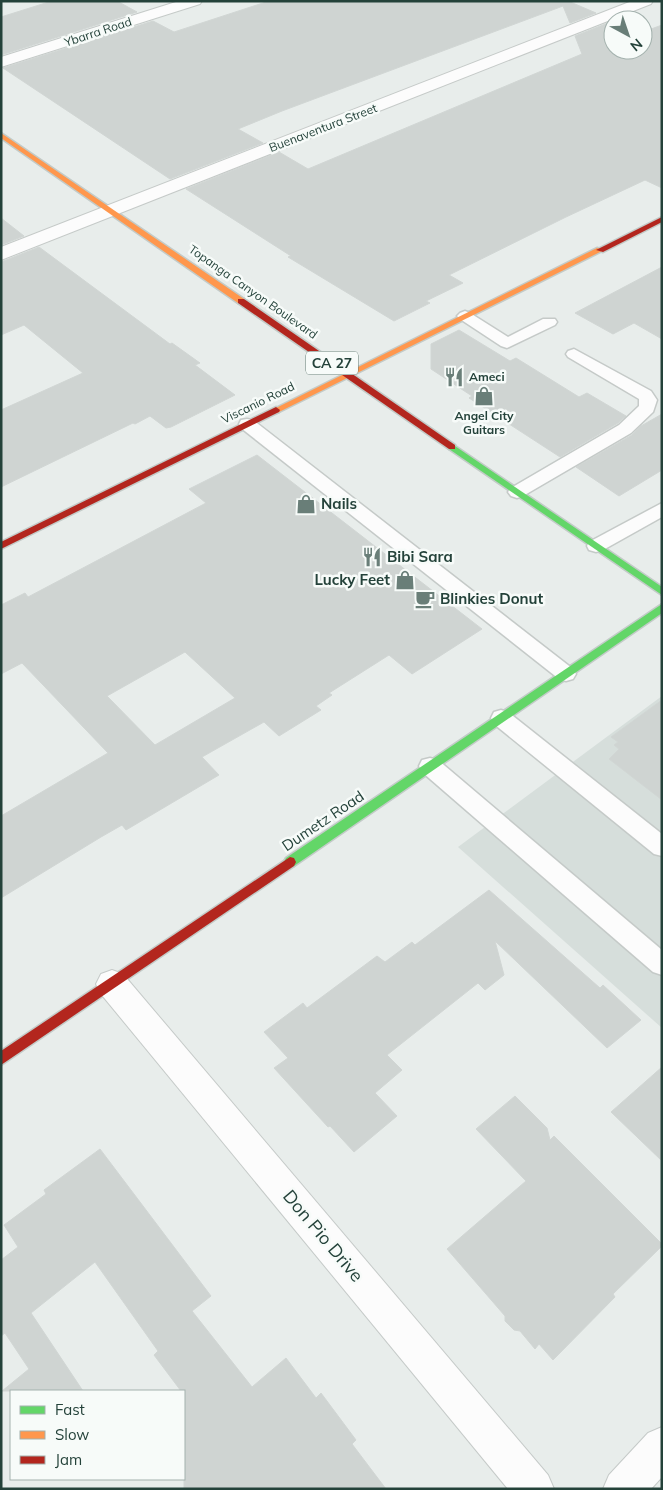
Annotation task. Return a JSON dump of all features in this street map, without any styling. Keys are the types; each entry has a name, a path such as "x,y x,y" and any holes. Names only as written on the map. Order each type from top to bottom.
{"main road":[{"name":"Topanga Canyon Boulevard","path":"1,135 662,592"},
{"name":"Viscanio Road","path":"1,546 662,219"},
{"name":"Dumetz Road","path":"1,1059 662,608"}],"street":[{"name":"Ybarra Road","path":"1,62 195,1"},
{"name":"Buenaventura Street","path":"1,254 646,1"},
{"name":"Don Pio Drive","path":"112,984 534,1489"},
{"path":"623,1489 662,1447"}],"lane":[{"path":"465,316 507,343 549,322"},
{"path":"517,492 625,429 648,408 649,400 645,395 574,354"},
{"path":"248,424 566,674"},
{"path":"596,546 662,509"},
{"path":"501,718 662,847"},
{"path":"430,766 662,965"}],"shaded area":[{"path":"662,696 662,1028 458,847"}],"building":[{"path":"52,1 117,1 137,12 1,55 1,17"},
{"path":"269,1 568,1 596,13 570,23 563,6 282,111 238,129 263,143 170,179 3,68 153,21 174,32"},
{"path":"603,25 603,60 653,60 653,28 662,25 662,188 645,180 449,275 463,283 426,301 430,303 394,321 288,257 291,256 186,189 279,152 308,169 582,54 575,36"},
{"path":"1,218 24,236 1,245"},
{"path":"39,247 170,344 172,343 200,363 195,365 235,395 171,427 166,428 150,416 1,487 1,410 83,373 24,325 1,335 1,262"},
{"path":"662,267 662,339 634,323 613,334 575,313"},
{"path":"459,330 510,361 516,358 579,397 587,393 626,416 618,423 560,457 469,398 472,396 431,369 431,344"},
{"path":"662,414 662,470 619,496 576,467 632,435 641,426"},
{"path":"257,455 482,629 412,674 389,655 329,693 332,695 316,706 321,710 279,736 264,722 202,757 219,775 126,830 122,825 1,898 1,816 108,753 22,663 1,674 1,605 25,593 28,597 206,503 189,489","holes":["185,652 235,698 155,745 107,696"]},
{"path":"662,700 662,800 609,759 619,749 614,745 618,742 611,737"},
{"path":"489,890 600,988 603,985 641,1020 607,1048 495,941 504,975 485,990 478,983 387,1055 402,1070 375,1093 397,1116 354,1152 330,1126 328,1127 274,1068 288,1058 264,1032 303,1003 307,1008 377,956 385,962 412,942 415,945"},
{"path":"662,1067 662,1161 611,1112"},
{"path":"515,1096 547,1128 550,1140 554,1136 662,1244 613,1294 615,1297 553,1360 539,1344 535,1349 520,1331 514,1330 505,1321 505,1316 447,1249 526,1181 476,1129"},
{"path":"100,1149 211,1296 192,1311 252,1387 286,1358 316,1398 321,1393 356,1440 352,1444 386,1489 184,1489 185,1390 180,1390 154,1355 158,1351 95,1262 31,1313 82,1390 2,1391 29,1369 5,1333 1,1336 1,1260 18,1247 4,1225 46,1194 44,1190"}],"traffic: fast":[{"path":"452,447 662,592"},
{"path":"290,862 662,608"}],"traffic: slow":[{"path":"1,135 241,301"},
{"path":"276,410 600,250"}],"traffic: jam":[{"path":"600,250 662,219"},
{"path":"241,301 452,447"},
{"path":"1,546 276,410"},
{"path":"1,1059 290,862"}],"place":[{"name":"Ameci","path":"454,377"},
{"name":"Angel City Guitars","path":"484,396"},
{"name":"Nails","path":"306,504"},
{"name":"Bibi Sara","path":"372,557"},
{"name":"Lucky Feet","path":"405,580"},
{"name":"Blinkies Donut","path":"425,599"}]}
